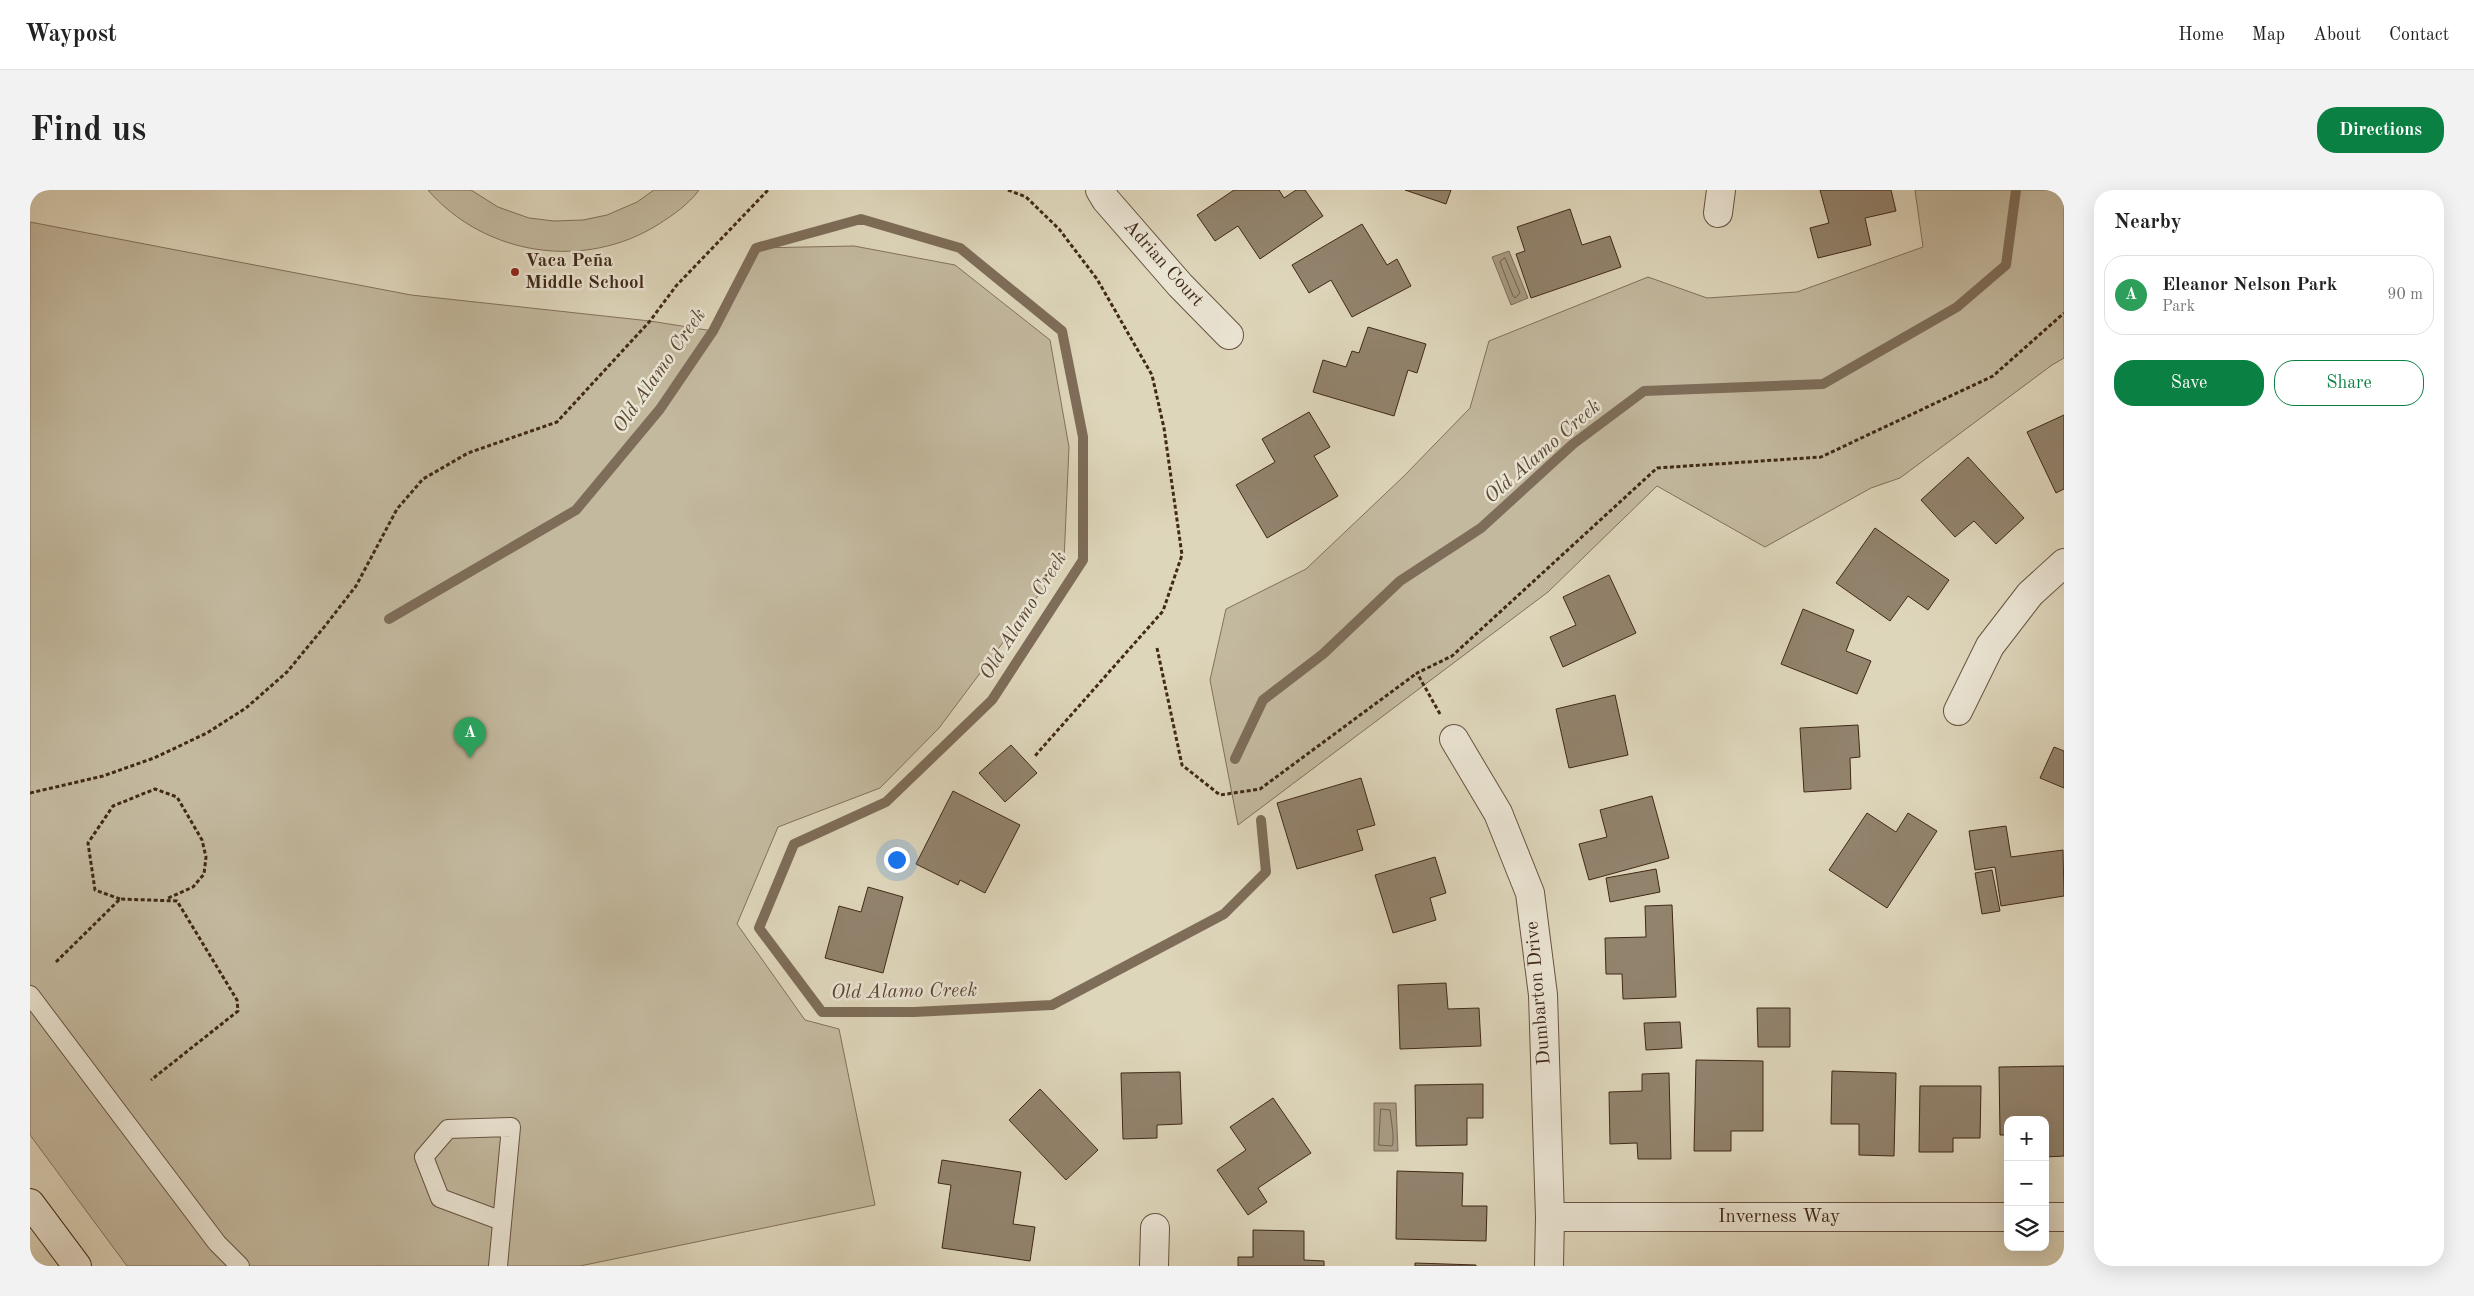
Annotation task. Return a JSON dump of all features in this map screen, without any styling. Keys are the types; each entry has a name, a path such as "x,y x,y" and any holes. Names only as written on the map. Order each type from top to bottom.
{"street":[{"name":"Adrian Court","path":"1100,190 1106,200 1180,284 1229,335"},
{"path":"1958,712 1990,646 2030,594 2064,563"},
{"name":"Dumbarton Drive","path":"1454,739 1498,813 1530,893 1543,994 1550,1217 1549,1266"},
{"path":"30,1203 78,1266"},
{"name":"Inverness Way","path":"1550,1217 2004,1217"},
{"path":"2049,1217 2064,1217"},
{"path":"1154,1266 1155,1228"}],"lane":[{"path":"30,995 216,1243 240,1266"},
{"path":"498,1266 511,1127 448,1129 424,1157 440,1198 502,1221"}],"path":[{"path":"30,793 103,776 154,758 207,733 246,708 287,672 325,626 356,586 397,509 423,480 468,453 557,422 650,320 676,286 768,190"},
{"path":"1008,190 1026,198 1059,229 1070,243 1097,279 1152,375 1164,428 1182,554 1163,611 1034,757"},
{"path":"1157,648 1182,765 1220,795 1260,789 1417,673 1452,656 1657,468 1821,457 1993,376 2064,313"},
{"path":"1417,673 1454,739"},
{"path":"151,1080 238,1011 237,1000 177,901 152,901 120,899 95,890 88,843 113,806 155,789 177,798 202,840 206,857 204,874 193,887 171,899 152,901"},
{"path":"56,962 120,899"}],"shaded area":[{"path":"428,190 471,190 498,207 529,218 554,221 583,220 607,215 637,202 654,190 699,190 686,205 670,217 630,239 600,248 568,251 537,249 507,242 478,230 451,212"},
{"path":"1915,190 2064,190 2064,358 1900,478 1871,488 1765,547 1657,486 1548,592 1238,825 1210,680 1226,609 1306,569 1404,476 1470,408 1489,341 1648,277 1707,298 1797,292 1923,247"},
{"path":"30,222 411,295 650,321 713,331 756,248 854,246 955,265 1050,340 1069,447 1064,561 939,728 880,788 778,827 737,924 805,1020 839,1029 875,1205 580,1266 127,1266 30,1135"}],"water":[{"path":"1509,251 1528,298 1511,305 1492,257"},
{"path":"1374,1103 1396,1103 1398,1151 1374,1151"}],"building":[{"path":"1234,190 1279,190 1284,198 1296,190 1305,190 1323,216 1260,259 1238,226 1215,241 1197,215"},
{"path":"1405,190 1451,190 1446,204"},
{"path":"1820,190 1891,190 1896,211 1865,218 1871,245 1818,258 1810,228 1829,223"},
{"path":"1570,209 1582,245 1610,236 1621,267 1531,298 1516,254 1525,251 1517,227"},
{"path":"1362,224 1387,265 1397,259 1411,286 1352,317 1331,280 1309,293 1292,265"},
{"path":"1368,327 1426,344 1417,373 1408,370 1394,416 1313,392 1323,360 1346,367 1352,351 1359,353"},
{"path":"1309,412 1330,447 1314,456 1338,496 1267,538 1236,485 1275,462 1262,439"},
{"path":"2064,415 2064,489 2056,493 2027,432"},
{"path":"1968,457 2024,518 1996,544 1974,521 1955,537 1921,500"},
{"path":"1875,528 1949,580 1928,610 1908,596 1890,621 1836,583"},
{"path":"1609,575 1636,633 1563,667 1550,637 1576,625 1563,597"},
{"path":"1803,609 1854,630 1846,651 1871,661 1857,694 1781,664"},
{"path":"1615,695 1628,755 1569,768 1556,709"},
{"path":"1858,725 1860,757 1850,758 1851,789 1804,792 1800,728"},
{"path":"1011,745 1037,773 1005,802 979,773"},
{"path":"2054,747 2064,751 2064,788 2040,778"},
{"path":"1361,778 1375,825 1357,830 1363,850 1297,869 1277,803"},
{"path":"953,791 1020,825 985,893 960,880 958,885 916,864"},
{"path":"1652,796 1669,858 1589,880 1579,844 1607,837 1600,810"},
{"path":"1867,813 1896,832 1908,813 1937,831 1887,908 1829,870"},
{"path":"2006,826 2011,857 2063,850 2064,896 2001,906 1995,867 1975,870 1969,831"},
{"path":"1435,857 1446,893 1430,898 1436,920 1393,933 1375,875"},
{"path":"1656,869 1660,892 1610,902 1606,878"},
{"path":"1992,870 2000,911 1982,914 1975,873"},
{"path":"868,887 903,897 883,973 825,958 839,906 861,912"},
{"path":"1672,905 1676,997 1623,999 1622,974 1606,974 1605,938 1646,937 1645,906"},
{"path":"1446,983 1448,1009 1479,1008 1481,1046 1400,1049 1398,985"},
{"path":"1757,1008 1790,1008 1790,1047 1758,1047"},
{"path":"1680,1022 1682,1048 1646,1050 1644,1023"},
{"path":"1696,1060 1763,1061 1763,1131 1731,1131 1731,1151 1694,1151"},
{"path":"2064,1066 2064,1156 2049,1157 2049,1116 2004,1116 2004,1135 2000,1135 1999,1067"},
{"path":"1832,1071 1896,1073 1894,1156 1859,1155 1859,1124 1831,1124"},
{"path":"1180,1072 1182,1124 1157,1125 1157,1138 1123,1139 1121,1073"},
{"path":"1669,1073 1671,1159 1638,1159 1637,1143 1610,1144 1609,1092 1642,1091 1642,1074"},
{"path":"1483,1084 1483,1118 1467,1118 1467,1145 1416,1146 1415,1085"},
{"path":"1920,1086 1981,1086 1980,1138 1953,1138 1953,1152 1919,1152"},
{"path":"1040,1089 1098,1150 1066,1180 1009,1120"},
{"path":"1273,1098 1311,1153 1258,1188 1267,1202 1248,1215 1217,1170 1246,1150 1230,1127"},
{"path":"942,1160 1021,1172 1013,1224 1035,1227 1030,1261 942,1248 951,1185 938,1183"},
{"path":"1397,1171 1463,1173 1462,1206 1487,1206 1486,1241 1396,1239"},
{"path":"1253,1230 1304,1231 1304,1260 1324,1261 1324,1266 1238,1266 1238,1257 1253,1257"},
{"path":"1415,1263 1476,1265 1476,1266 1415,1266"}],"waterway":[{"name":"Old Alamo Creek","path":"1235,759 1263,700 1323,654 1400,581 1481,528 1573,444 1644,391 1823,384 1957,307 2006,265 2016,190"},
{"name":"Old Alamo Creek","path":"389,619 576,510 660,409 713,331 756,248 861,219 960,248 1062,331 1083,437 1083,560 992,700 886,802 794,844 759,928 822,1012 914,1012 1052,1005 1224,914 1266,872 1261,820"}],"place":[{"name":"Vaca Peña Middle School","path":"515,272"},
{"name":"Eleanor Nelson Park","path":"470,758"}]}
